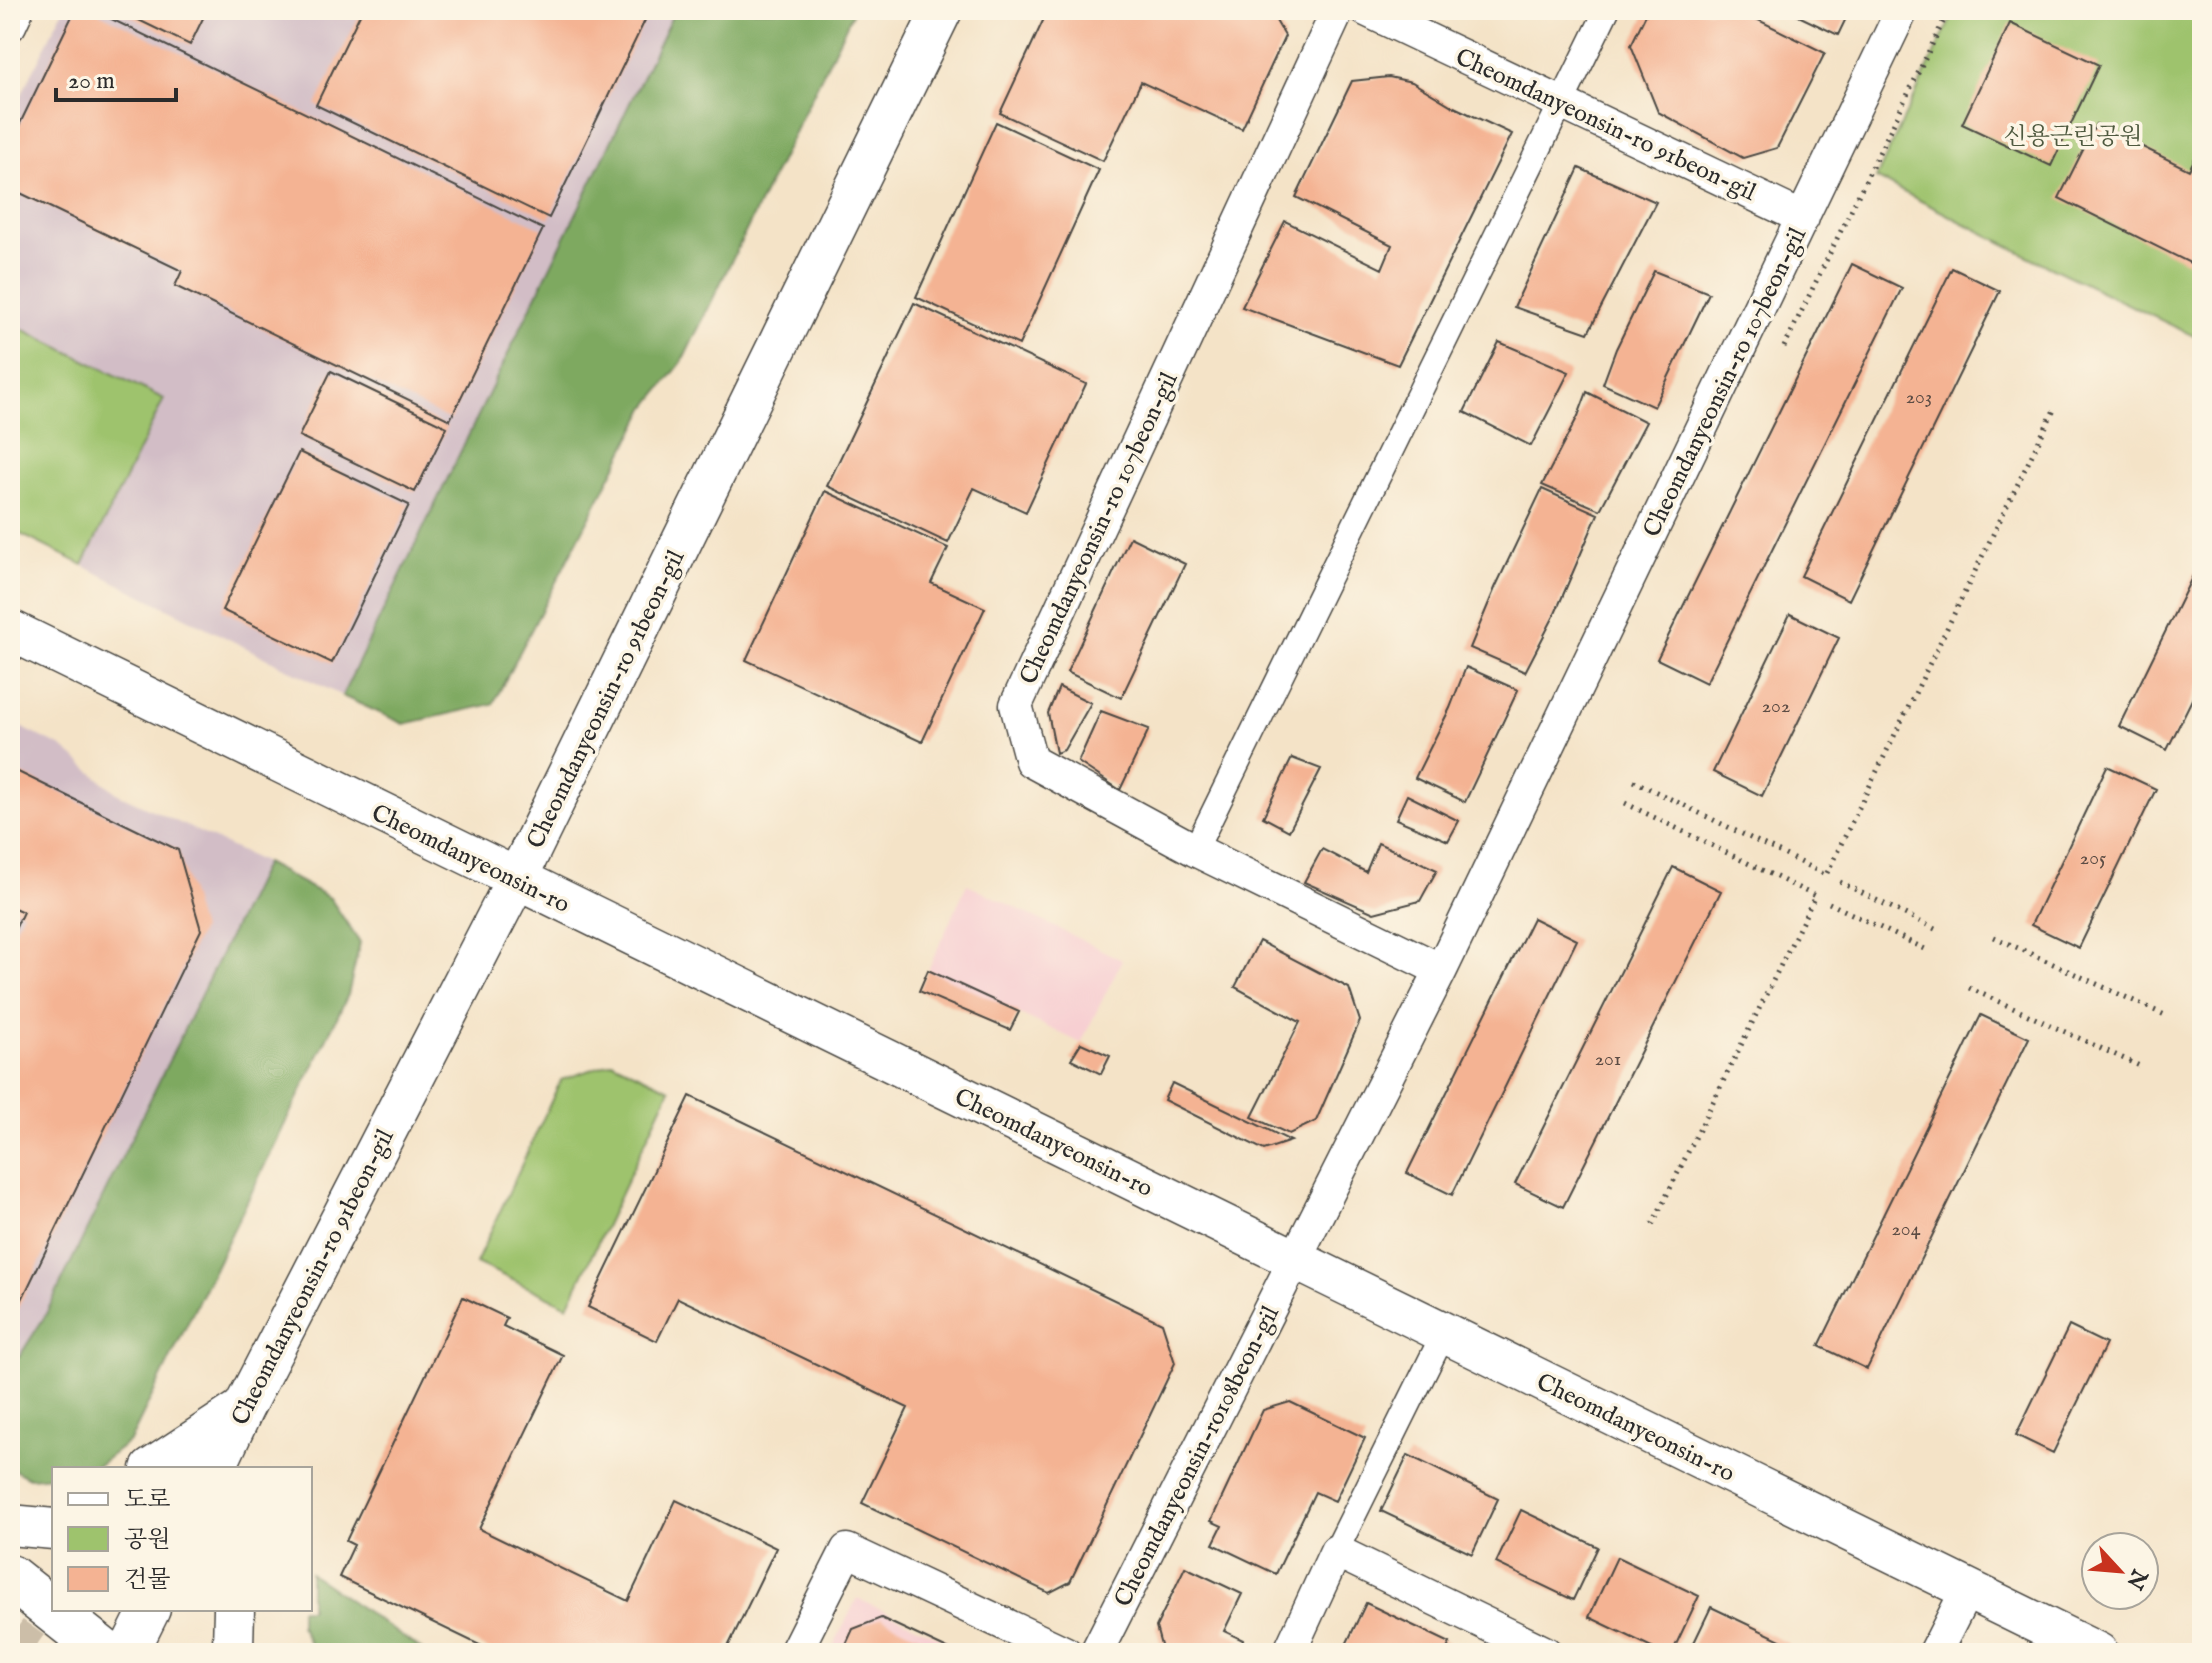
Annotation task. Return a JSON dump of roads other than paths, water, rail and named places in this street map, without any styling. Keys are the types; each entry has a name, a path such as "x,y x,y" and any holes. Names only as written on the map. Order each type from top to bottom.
{"main road":[{"path":"10,1577 52,1610"},
{"path":"53,1611 106,1653"}],"street":[{"path":"10,25 17,10"},
{"name":"Cheomdanyeonsin-ro 91beon-gil","path":"216,1467 516,880 942,10"},
{"name":"Cheomdanyeonsin-ro 107beon-gil","path":"1338,10 1016,705 1031,761 1195,850 1441,970"},
{"name":"Cheomdanyeonsin-ro 91beon-gil","path":"1366,10 1803,218"},
{"path":"1195,850 1607,10"},
{"name":"Cheomdanyeonsin-ro 107beon-gil","path":"1296,1260 1441,970 1902,10"},
{"name":"Cheomdanyeonsin-ro","path":"10,630 2098,1653"},
{"name":"Cheomdanyeonsin-ro108beon-gil","path":"1096,1653 1296,1260"},
{"path":"1289,1653 1444,1333"},
{"path":"154,1467 243,1409"},
{"path":"239,1467 243,1409"},
{"path":"10,1525 52,1529"},
{"path":"795,1653 847,1550 1066,1653"},
{"path":"1336,1551 1546,1653"},
{"path":"1935,1653 1968,1588"},
{"path":"128,1653 149,1611"},
{"path":"234,1611 235,1653"}],"tunnel":[{"path":"10,1638 31,1653"}],"park label":[{"name":"신용근린공원","path":"2073,136"}]}
